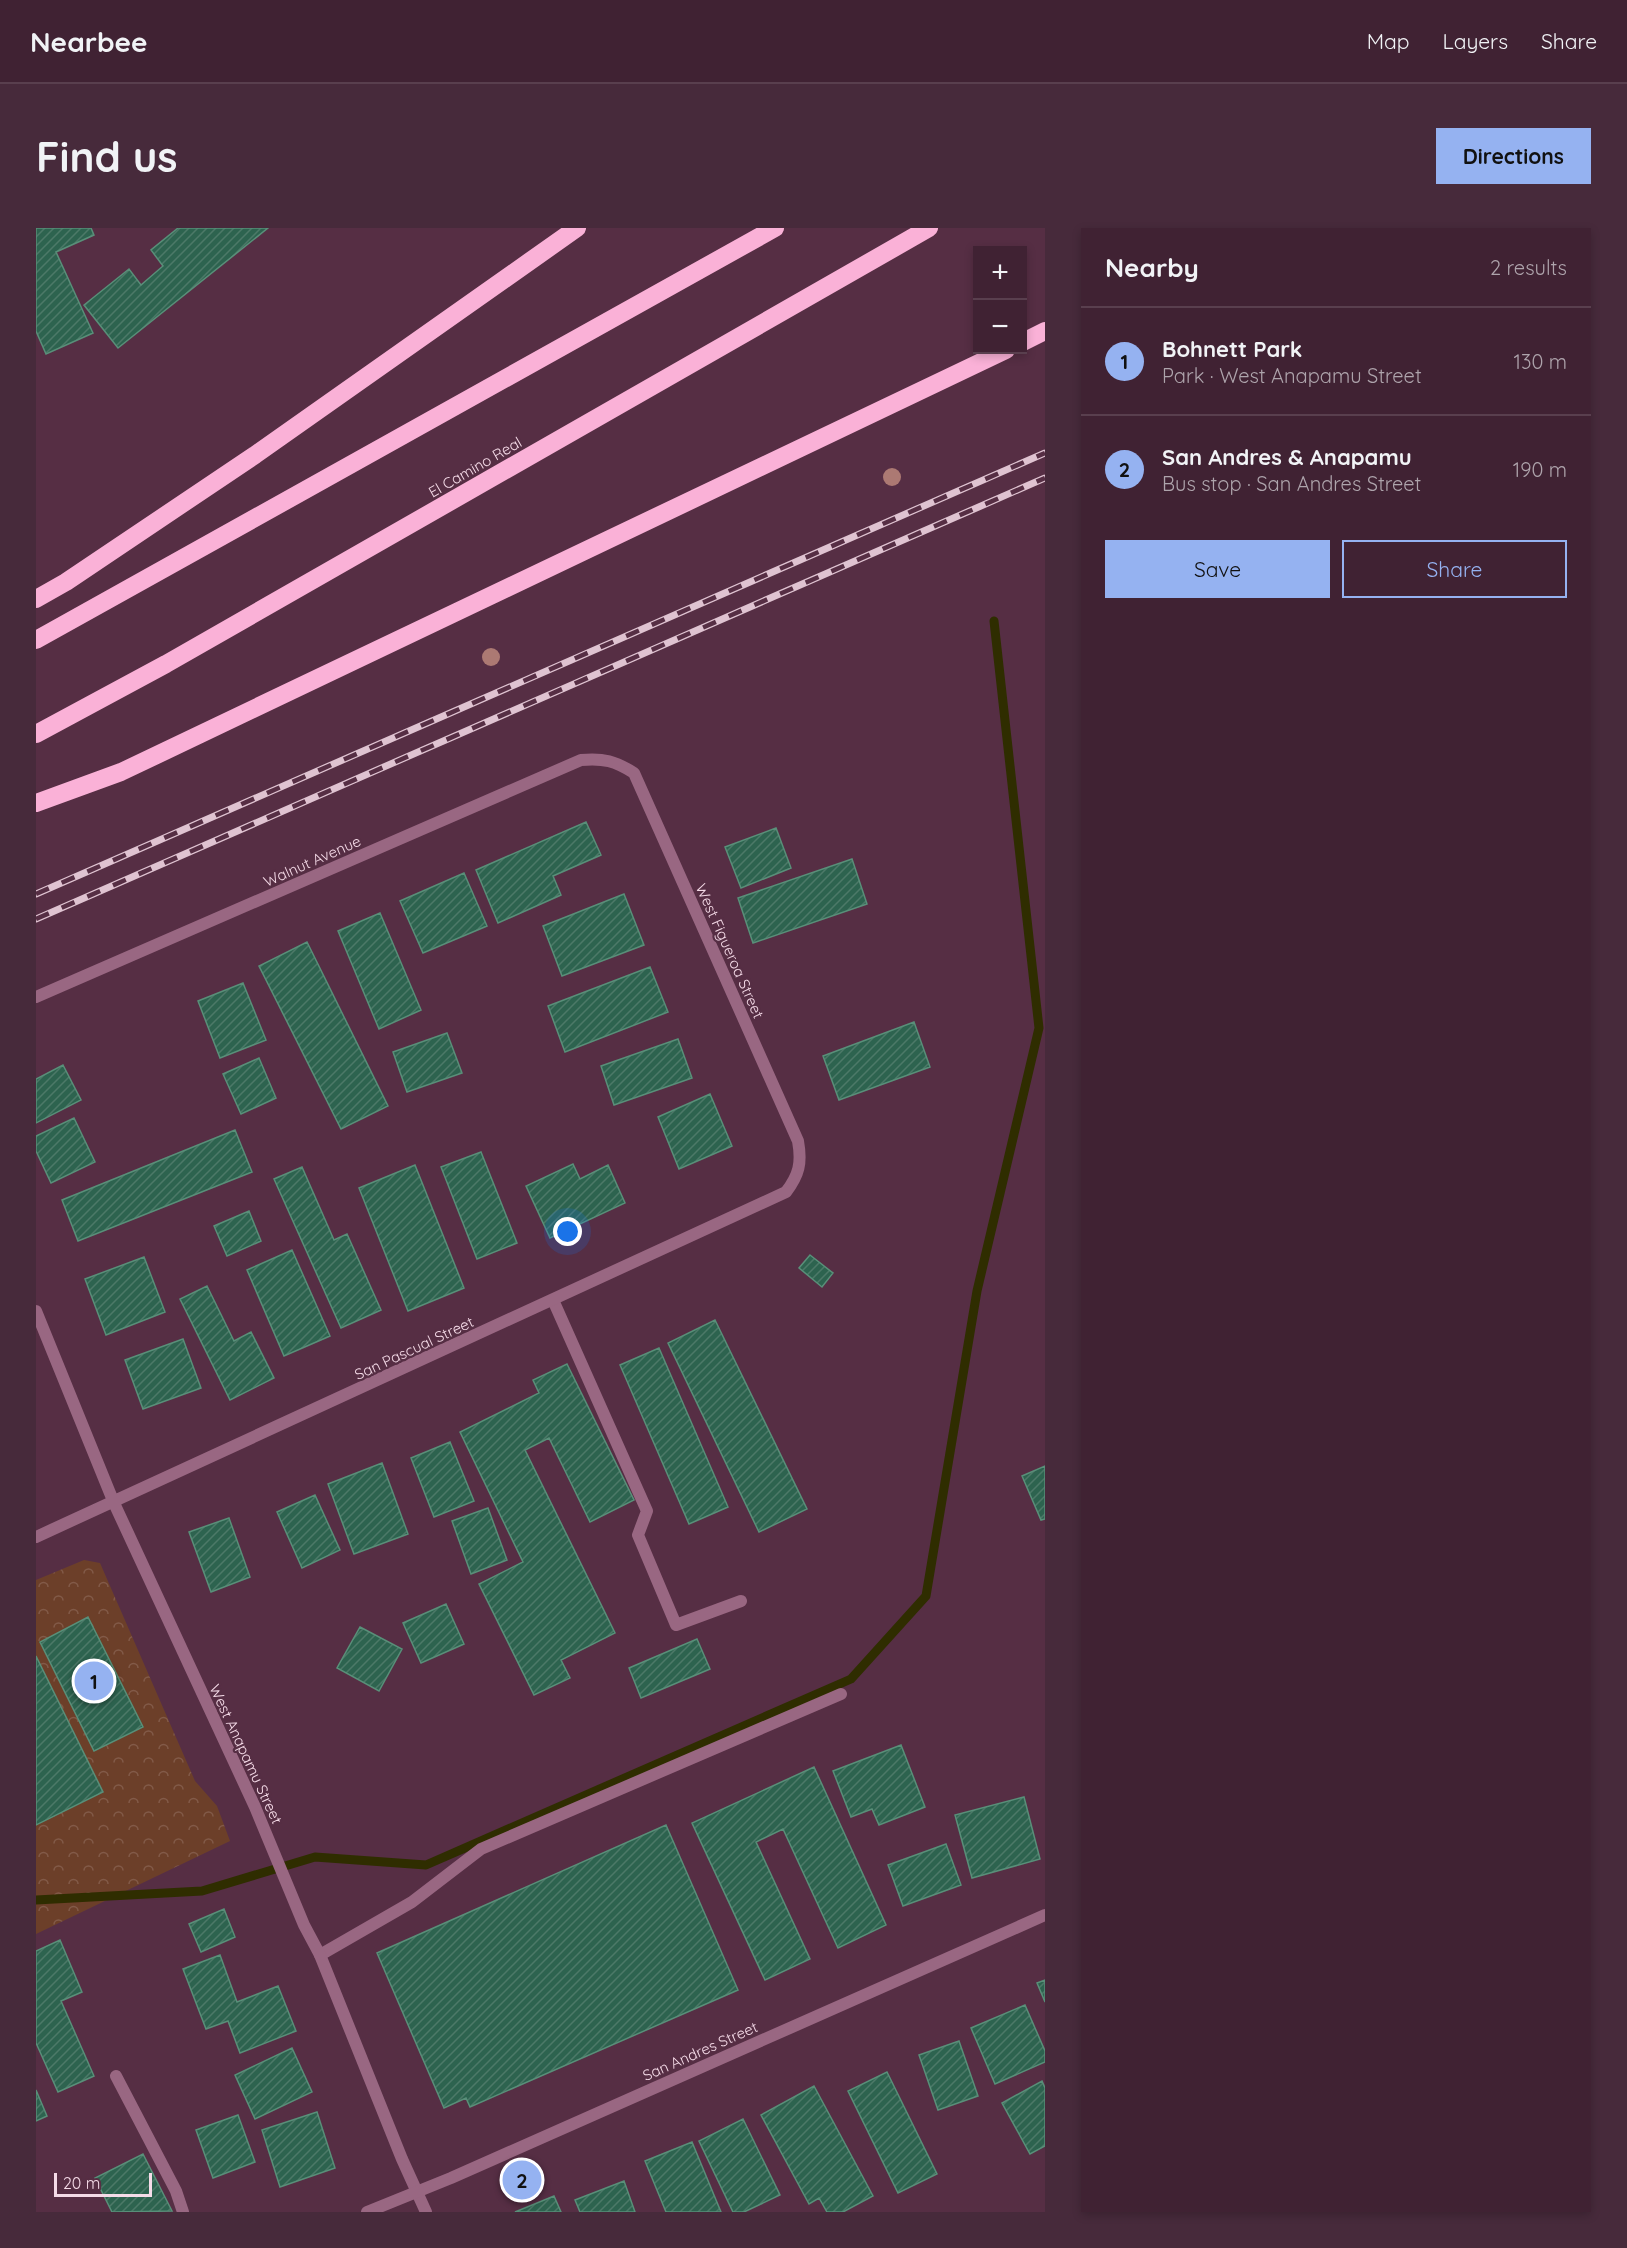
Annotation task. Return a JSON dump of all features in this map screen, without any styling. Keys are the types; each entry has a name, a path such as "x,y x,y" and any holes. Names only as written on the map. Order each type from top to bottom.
{"highway":[{"path":"36,599 66,582 255,455 577,228"},
{"path":"36,639 775,228"},
{"name":"El Camino Real","path":"36,734 166,664 929,228"},
{"path":"1027,340 1045,331"},
{"path":"36,803 121,772 998,354"}],"street":[{"name":"Walnut Avenue","path":"36,997 581,760 601,758"},
{"name":"West Figueroa Street","path":"601,758 615,761 634,773 798,1141 802,1159 797,1178"},
{"name":"San Pascual Street","path":"36,1537 786,1192 797,1178"},
{"path":"553,1300 647,1510 638,1535 676,1625 741,1601"},
{"name":"West Anapamu Street","path":"36,1311 114,1503 255,1807 304,1925 320,1955 426,2212"},
{"path":"320,1955 412,1902 481,1849 841,1694"},
{"name":"San Andres Street","path":"367,2212 451,2178 1045,1915"},
{"path":"116,2076 176,2191 183,2212"}],"green space":[{"path":"84,1560 100,1563 195,1781 217,1806 230,1841 36,1934 36,1580"}],"building":[{"path":"36,228 91,228 94,235 56,252 93,333 46,354 36,331"},
{"path":"178,228 268,228 118,348 84,305 129,269 141,285 163,266 151,250"},
{"path":"586,822 601,855 553,876 561,895 498,923 476,870"},
{"path":"776,828 791,868 741,888 725,847"},
{"path":"852,859 867,904 753,943 738,898"},
{"path":"464,873 487,926 423,953 400,901"},
{"path":"624,894 644,945 562,976 543,926"},
{"path":"380,913 421,1010 379,1029 338,931"},
{"path":"307,942 388,1106 341,1129 259,966"},
{"path":"650,967 668,1012 565,1052 548,1006"},
{"path":"243,983 266,1040 220,1058 198,1001"},
{"path":"914,1022 930,1067 839,1100 823,1056"},
{"path":"447,1033 462,1073 407,1092 393,1052"},
{"path":"678,1039 692,1078 614,1105 601,1066"},
{"path":"259,1058 276,1098 241,1114 223,1074"},
{"path":"63,1065 81,1100 36,1123 36,1079"},
{"path":"710,1094 732,1146 679,1169 658,1117"},
{"path":"74,1118 95,1162 51,1183 36,1151 36,1136"},
{"path":"235,1130 252,1172 78,1241 62,1200"},
{"path":"481,1152 517,1243 477,1259 441,1167"},
{"path":"573,1164 580,1179 608,1165 625,1203 550,1238 526,1186"},
{"path":"415,1165 464,1288 408,1311 359,1188"},
{"path":"302,1167 334,1240 347,1234 381,1310 341,1328 274,1179"},
{"path":"249,1211 261,1241 227,1256 214,1226"},
{"path":"292,1250 330,1336 284,1356 247,1270"},
{"path":"810,1255 833,1273 822,1287 799,1268"},
{"path":"144,1257 165,1312 106,1335 85,1279"},
{"path":"207,1286 234,1341 251,1332 274,1378 230,1400 180,1299"},
{"path":"715,1320 807,1509 759,1532 668,1343"},
{"path":"183,1339 201,1388 143,1409 125,1360"},
{"path":"659,1348 728,1507 689,1524 620,1365"},
{"path":"567,1364 634,1500 590,1522 549,1438 525,1450 615,1633 561,1660 570,1678 534,1695 479,1584 523,1562 460,1432 539,1393 533,1380"},
{"path":"450,1442 474,1501 434,1517 411,1458"},
{"path":"382,1463 408,1534 354,1554 328,1484"},
{"path":"1045,1466 1045,1519 1041,1520 1022,1476"},
{"path":"315,1495 340,1550 302,1568 277,1512"},
{"path":"488,1508 507,1560 471,1574 452,1521"},
{"path":"229,1518 250,1577 211,1592 189,1532"},
{"path":"446,1604 464,1644 421,1663 403,1623"},
{"path":"88,1617 143,1727 94,1751 40,1642"},
{"path":"360,1627 402,1649 379,1691 337,1668"},
{"path":"697,1639 710,1669 641,1698 629,1668"},
{"path":"36,1656 103,1792 36,1825"},
{"path":"901,1745 925,1807 879,1825 872,1809 851,1817 833,1771"},
{"path":"814,1767 886,1925 838,1948 783,1829 756,1842 810,1959 765,1980 692,1823"},
{"path":"1024,1797 1040,1859 972,1878 955,1815"},
{"path":"666,1825 738,1990 470,2107 466,2098 444,2108 377,1953"},
{"path":"946,1844 961,1885 903,1906 888,1865"},
{"path":"224,1909 235,1937 201,1952 189,1924"},
{"path":"60,1940 82,1992 61,2001 94,2076 58,2092 36,2043 36,1951"},
{"path":"220,1955 237,2002 278,1986 296,2031 240,2053 228,2021 206,2029 183,1969"},
{"path":"1045,1980 1045,2002 1037,1983"},
{"path":"1025,2005 1045,2051 1045,2062 995,2084 971,2028"},
{"path":"959,2041 978,2096 938,2110 919,2055"},
{"path":"292,2048 312,2092 255,2119 235,2075"},
{"path":"887,2072 937,2174 898,2193 848,2091"},
{"path":"1042,2081 1045,2088 1045,2146 1030,2154 1002,2103"},
{"path":"814,2086 873,2196 843,2212 827,2212 819,2198 809,2204 761,2115"},
{"path":"36,2090 47,2116 36,2121"},
{"path":"317,2112 335,2168 280,2187 262,2130"},
{"path":"238,2115 255,2162 213,2178 196,2130"},
{"path":"743,2119 780,2195 744,2212 733,2212 699,2141"},
{"path":"692,2142 721,2212 666,2212 645,2161"},
{"path":"143,2154 172,2211 112,2212 95,2178"},
{"path":"624,2181 635,2212 580,2212 575,2200"},
{"path":"554,2196 561,2212 515,2212"}],"waterway":[{"path":"36,1900 202,1891 315,1857 426,1865 851,1679 926,1596 977,1291 1039,1028 994,621"}],"railway":[{"path":"36,894 1045,453"},
{"path":"36,919 1045,478"}],"place":[{"name":"Bohnett Park","path":"94,1681"},
{"name":"San Andres & Anapamu","path":"522,2180"}]}
